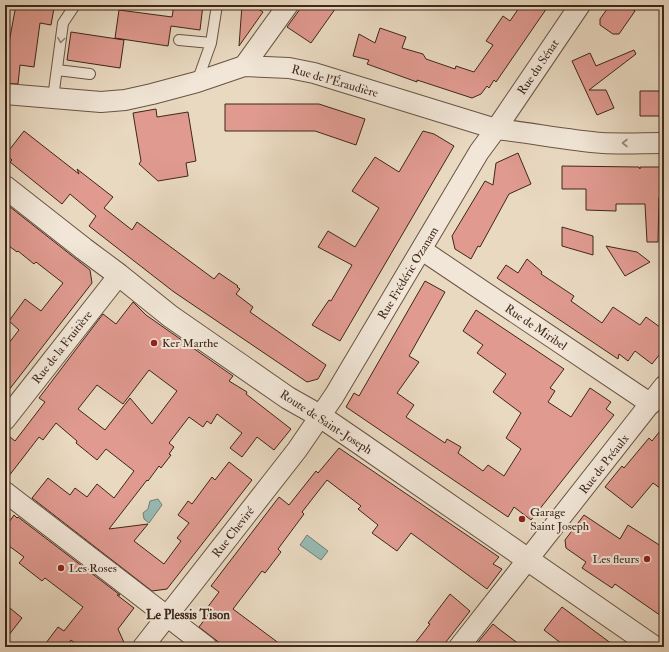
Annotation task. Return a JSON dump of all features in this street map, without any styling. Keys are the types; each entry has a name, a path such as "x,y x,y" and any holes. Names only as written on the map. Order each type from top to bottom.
{"street":[{"path":"244,66 288,5"},
{"name":"Rue du Sénat","path":"496,129 580,5"},
{"name":"Rue de l'Éraudière","path":"5,94 101,102 125,100 197,82 244,66 289,68 314,74 496,129 604,143 664,143"},
{"name":"Rue Frédéric Ozanam","path":"320,416 343,384 479,152 496,129"},
{"name":"Route de Saint-Joseph","path":"5,187 84,249 119,274 170,316 288,398 320,416 654,647"},
{"name":"Rue de Miribel","path":"422,250 651,404"},
{"name":"Rue de la Fruitière","path":"5,420 119,274"},
{"name":"Rue de Préaulx","path":"459,647 664,386"},
{"name":"Rue Cheviré","path":"143,647 297,450 320,416"},
{"path":"5,492 207,647"}],"lane":[{"path":"53,98 63,22 75,5"},
{"path":"197,82 211,44 217,5"},
{"path":"179,40 211,44"},
{"path":"57,70 90,74"}],"water":[{"path":"158,499 162,505 149,523 144,519 143,513 148,509 150,501"},
{"path":"307,535 328,551 321,560 300,545"}],"building":[{"path":"16,5 45,5 54,8 51,25 40,23 34,67 20,65 18,84 5,83 5,64"},
{"path":"174,5 203,5 200,30 171,26 168,46 115,38 119,10 172,17"},
{"path":"242,5 252,5 263,12 239,46"},
{"path":"303,5 338,5 311,43 287,27"},
{"path":"521,5 549,5 496,82 494,80 489,88 487,86 481,94 472,98 417,80 417,82 367,64 369,60 353,56 359,34 375,43 380,28 406,37 402,48 423,54 426,59 455,69 456,66 474,72 493,45 486,41 503,16 510,21"},
{"path":"610,5 627,5 635,11 619,34 613,34 600,25 600,19"},
{"path":"71,32 124,40 120,68 67,60"},
{"path":"634,50 636,54 589,90 606,90 614,108 597,115 572,61 590,53 596,66"},
{"path":"640,91 664,91 664,116 640,116"},
{"path":"225,104 319,104 365,119 356,145 315,131 225,131"},
{"path":"156,109 157,117 188,112 196,161 186,163 188,176 158,181 139,164 141,161 133,113"},
{"path":"24,131 79,174 77,169 113,197 104,208 132,230 137,222 214,279 219,273 238,286 237,287 240,289 236,294 253,307 250,312 326,365 318,379 307,382 174,292 89,226 96,216 70,194 62,204 10,162 12,160 6,154"},
{"path":"423,131 434,134 454,146 340,341 312,325 329,300 331,301 352,265 318,247 328,231 355,247 379,208 352,191 375,157 399,172"},
{"path":"518,153 531,184 509,194 480,247 478,246 471,259 455,249 452,236 485,181 493,185 496,163"},
{"path":"562,166 639,167 640,169 640,167 664,167 664,197 659,197 658,242 647,242 645,204 616,204 616,211 586,210 586,189 562,189"},
{"path":"5,203 90,270 92,283 5,395 5,348 19,330 9,321 25,299 41,311 63,283 36,262 34,264 5,243"},
{"path":"562,227 593,236 593,255 562,246"},
{"path":"606,246 637,252 650,262 625,276"},
{"path":"527,259 542,272 541,274 574,296 571,301 602,323 613,307 640,325 646,317 664,330 664,349 652,364 635,351 628,361 619,354 618,359 497,278 506,265 518,273"},
{"path":"425,281 445,292 409,356 419,362 397,393 414,405 406,417 445,443 447,439 461,447 458,453 483,471 488,465 504,476 521,449 506,438 521,413 493,392 506,374 477,353 483,345 463,331 476,310 564,369 550,388 555,391 548,402 571,417 590,388 611,402 606,409 614,415 531,520 514,507 508,517 346,407 354,393 359,396"},
{"path":"133,302 146,315 233,376 229,381 247,392 246,394 291,429 274,450 257,437 242,457 230,448 242,433 217,414 211,424 207,421 203,427 189,417 169,443 174,447 169,454 171,455 161,468 159,466 148,481 147,480 109,529 148,524 134,541 164,564 181,541 177,538 189,523 178,515 188,501 192,504 212,477 215,480 229,462 252,480 167,589 152,591 32,498 48,478 70,495 75,488 87,497 97,484 114,498 134,471 106,449 97,460 76,443 77,441 56,423 43,440 39,437 5,481 5,433 15,441 45,402 39,398 103,314 116,324","holes":["149,370 177,391 152,424 130,398 105,430 78,409 97,385 123,404"]},
{"path":"664,426 664,491 653,483 632,508 605,487 622,466 624,468 649,438 652,441"},
{"path":"339,448 499,557 493,564 502,569 487,589 411,533 397,551 372,533 378,525 358,509 361,506 327,480 302,512 304,514 278,549 281,552 265,573 262,571 233,609 284,647 225,647 199,627 208,615 204,612 219,592 211,586 279,497 289,505 316,471 318,473"},
{"path":"14,515 120,595 117,595 134,608 118,629 126,647 80,647 71,640 66,647 43,647 58,627 64,631 83,607 45,578 42,581 19,563 24,557 5,543 5,528"},
{"path":"584,515 620,539 628,525 664,548 664,618 615,584 612,588 582,568 586,562 566,548 565,540"},
{"path":"450,594 470,611 442,647 412,647 430,624 428,623"},
{"path":"5,604 22,618 5,640"},
{"path":"562,607 616,647 566,647 544,630"},
{"path":"493,624 499,629 523,647 474,647"}],"place":[{"name":"Ker Marthe","path":"154,343"},
{"name":"Garage Saint Joseph","path":"522,519"},
{"name":"Les fleurs","path":"647,559"},
{"name":"Les Roses","path":"61,568"}],"district":[{"name":"Le Plessis Tison","path":"188,614"}]}
